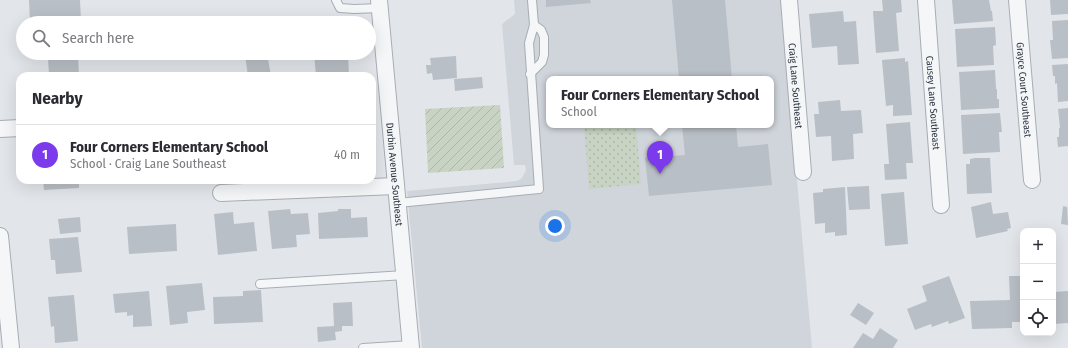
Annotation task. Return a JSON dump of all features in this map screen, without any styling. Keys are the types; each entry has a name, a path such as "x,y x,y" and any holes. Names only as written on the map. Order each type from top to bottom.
{"street":[{"name":"Craig Lane Southeast","path":"789,0 804,172"},
{"name":"Causey Lane Southeast","path":"926,0 941,205"},
{"name":"Grayce Court Southeast","path":"1017,0 1032,180"},
{"name":"Durbin Avenue Southeast","path":"380,4 411,347"},
{"path":"0,129 16,128"},
{"path":"221,193 396,186"},
{"path":"0,236 11,348"}],"lane":[{"path":"336,0 340,8 354,9 380,4"},
{"path":"398,203 539,189 530,74 529,43 534,25 532,0"},
{"path":"530,74 542,62 544,55 544,37 541,30 534,25"},
{"path":"260,284 405,275"},
{"path":"363,348 411,347"}],"shaded area":[{"path":"514,0 781,0 812,348 422,348 407,191 517,181 522,178 526,170 525,165 514,165 502,24 515,14"}],"green space":[{"path":"500,105 504,168 428,173 425,109"},
{"path":"584,128 636,128 641,184 589,189"}],"building":[{"path":"29,0 80,0 81,16 30,16"},
{"path":"546,0 590,0 591,3 546,7"},
{"path":"672,0 725,0 732,76 679,76"},
{"path":"882,0 901,0 902,12 896,13 899,51 876,53 873,11 883,11"},
{"path":"952,0 989,0 993,21 954,24"},
{"path":"1050,0 1068,0 1068,14 1051,15"},
{"path":"843,11 844,22 856,21 859,64 838,65 837,46 812,48 809,14"},
{"path":"1068,20 1068,58 1052,59 1050,40 1053,40 1052,21"},
{"path":"995,27 996,45 993,46 994,65 957,67 955,29"},
{"path":"456,56 457,78 433,80 432,73 427,74 426,65 431,65 430,58"},
{"path":"905,58 905,62 908,61 912,115 893,116 893,105 886,106 882,60"},
{"path":"48,60 78,60 79,72 49,72"},
{"path":"246,60 268,60 270,72 247,72"},
{"path":"315,60 348,60 349,72 316,72"},
{"path":"1068,64 1068,101 1058,102 1057,83 1055,84 1055,76 1053,76 1052,65"},
{"path":"995,70 999,108 961,110 959,72"},
{"path":"482,77 483,88 455,91 454,79"},
{"path":"840,100 841,111 861,110 863,133 853,134 854,159 832,161 831,136 816,137 814,114 819,114 818,102"},
{"path":"1068,108 1068,146 1058,147 1057,137 1059,137 1060,128 1058,109"},
{"path":"1000,113 1002,132 999,132 1000,152 963,154 961,115"},
{"path":"910,122 913,163 906,163 907,179 885,180 884,164 889,164 886,124"},
{"path":"682,128 736,128 738,147 768,144 772,185 649,196 645,158 685,155"},
{"path":"990,158 992,193 967,194 966,164 970,164 970,159"},
{"path":"43,184 79,184 79,188 44,190"},
{"path":"869,186 870,209 849,210 847,187"},
{"path":"845,187 847,235 835,236 835,232 825,233 825,223 815,224 813,193 823,192 823,189"},
{"path":"904,192 908,244 885,246 881,194"},
{"path":"991,202 993,214 1008,212 1011,228 1007,229 1008,231 976,238 971,207"},
{"path":"1067,204 1068,225 1061,224 1063,206 1067,207"},
{"path":"290,209 291,214 308,213 310,234 296,235 297,247 272,249 268,211"},
{"path":"338,209 351,209 351,218 367,217 368,237 319,239 318,213 338,211"},
{"path":"233,212 234,224 254,222 257,251 218,255 214,214"},
{"path":"80,217 81,232 60,234 58,219"},
{"path":"176,224 177,251 129,254 127,227"},
{"path":"78,237 82,272 56,274 55,260 51,260 49,239"},
{"path":"949,276 965,318 949,324 948,321 932,327 931,324 915,330 907,309 927,301 922,286"},
{"path":"1009,276 1020,276 1020,322 1012,322 1012,328 972,329 970,301 1010,300"},
{"path":"202,283 205,310 187,312 188,323 170,325 166,286"},
{"path":"261,290 263,322 214,324 213,297 243,296 243,291"},
{"path":"149,291 152,326 133,327 133,315 127,316 127,312 115,313 113,294"},
{"path":"1068,291 1068,323 1056,324 1056,292"},
{"path":"74,295 78,341 55,343 54,326 51,327 48,297"},
{"path":"352,302 353,326 342,326 342,331 335,332 336,340 318,342 317,327 334,326 333,303"},
{"path":"858,303 874,313 866,325 850,315"},
{"path":"880,328 898,340 893,348 853,348 863,333 873,339"}],"place":[{"name":"Four Corners Elementary School","path":"660,174"}]}
